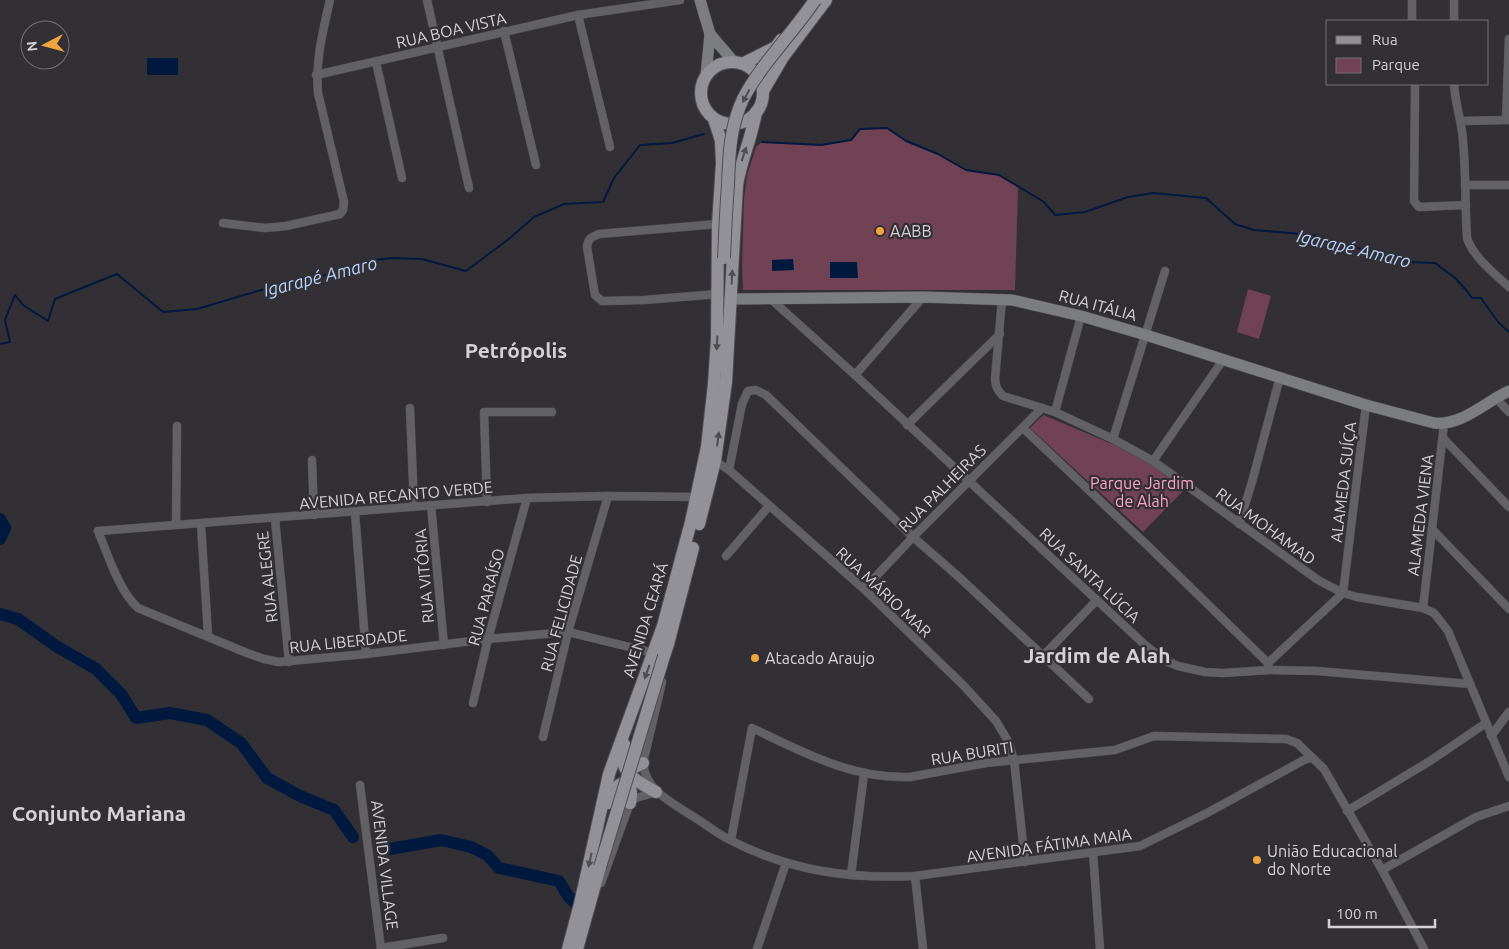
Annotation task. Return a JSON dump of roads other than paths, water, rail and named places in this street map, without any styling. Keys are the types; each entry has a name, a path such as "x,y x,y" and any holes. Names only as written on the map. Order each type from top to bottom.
{"main road":[{"path":"738,62 757,74 763,90 762,102 756,112 747,120 737,124 725,123 714,119 706,111 701,100 700,89 706,75 716,65 738,62 776,47 810,0"},
{"path":"718,291 724,258 730,150 733,129 739,110 756,78 815,0"},
{"path":"763,90 783,57 826,0"},
{"name":"AVENIDA CEARÁ","path":"577,949 715,461 726,382 737,184 739,169 754,125 756,112"},
{"path":"714,119 722,153 718,224 718,291"},
{"name":"AVENIDA CEARÁ","path":"568,949 596,837 609,774 629,720 661,653 697,497 707,447 714,384 718,291"},
{"path":"629,720 622,755 624,769 640,783 656,792"},
{"path":"623,762 635,767 642,763"},
{"path":"596,837 611,794 617,786 621,784 630,786 630,803"}],"street":[{"path":"223,223 265,228 286,226 340,214 343,210 344,202 318,93 316,75 330,0"},
{"path":"427,0 469,188"},
{"name":"RUA BOA VISTA","path":"316,75 578,15 680,0"},
{"path":"700,0 710,34 706,75"},
{"path":"1412,0 1412,20"},
{"path":"1454,0 1454,20"},
{"path":"578,15 610,147"},
{"path":"504,31 536,165"},
{"path":"710,34 738,62"},
{"path":"1461,121 1508,120 1509,39"},
{"path":"376,62 402,178"},
{"path":"1415,85 1414,201 1419,207 1466,205"},
{"path":"1454,85 1456,106 1461,121 1467,238 1477,256 1509,287"},
{"path":"1465,186 1509,185"},
{"path":"718,224 600,234 592,236 588,240 587,247 595,295 602,301 644,300 718,291"},
{"path":"1113,439 1165,271"},
{"path":"855,375 923,297"},
{"name":"RUA ITÁLIA","path":"730,299 923,297 1002,299 1081,316 1366,405 1424,422 1444,424"},
{"name":"RUA MOHAMAD","path":"1002,299 995,379 996,389 1003,396 1055,412 1113,439 1153,461 1318,580 1357,597 1423,608"},
{"name":"RUA SANTA LÚCIA","path":"772,300 1145,645 1166,661 1184,668 1205,672 1223,673 1268,666 1470,684"},
{"path":"1055,412 1081,316"},
{"path":"907,425 1000,334"},
{"path":"1153,461 1223,360"},
{"path":"1239,524 1280,377"},
{"path":"729,470 742,404 748,391 756,390 766,395 913,537 960,578 1089,699"},
{"path":"1444,424 1461,419 1495,397 1509,391"},
{"path":"1495,397 1509,412"},
{"name":"ALAMEDA SUÍÇA","path":"1343,592 1366,405"},
{"path":"410,408 414,507"},
{"name":"RUA PALHEIRAS","path":"864,589 968,481 1042,408"},
{"path":"487,502 484,412 552,412"},
{"name":"ALAMEDA VIENA","path":"1423,608 1444,424"},
{"path":"176,525 177,426"},
{"path":"1022,428 1147,545 1268,666 1343,592"},
{"path":"1442,438 1509,507"},
{"path":"312,460 314,515"},
{"name":"RUA MÁRIO MAR","path":"715,461 729,470 864,589 963,685 996,721 1008,741 1014,760 1025,862"},
{"name":"AVENIDA RECANTO VERDE","path":"98,531 355,513 527,498 608,496 697,497"},
{"name":"RUA FELICIDADE","path":"543,738 568,632 608,496"},
{"name":"RUA PARAÍSO","path":"473,703 488,639 527,498"},
{"name":"RUA VITÓRIA","path":"431,505 444,645"},
{"path":"726,556 769,506"},
{"path":"355,513 366,654"},
{"name":"RUA ALEGRE","path":"275,519 289,662"},
{"path":"201,524 208,635"},
{"path":"1432,529 1509,609"},
{"name":"RUA LIBERDADE","path":"98,531 130,601 138,608 264,659 289,662 488,639 568,632 661,653"},
{"path":"1043,656 1096,600"},
{"path":"1423,608 1434,614 1448,631 1509,777"},
{"name":"AVENIDA CEARÁ","path":"642,763 665,666 661,653"},
{"path":"1491,736 1509,712"},
{"path":"1347,811 1430,762 1486,723"},
{"name":"RUA BURITI","path":"730,840 752,728 814,756 864,774 889,777 910,777 986,763 1115,750 1154,736 1286,739 1297,743 1311,758"},
{"path":"1311,758 1324,769 1382,870 1424,949"},
{"name":"AVENIDA FÁTIMA MAIA","path":"656,792 730,840 786,863 803,868 851,875 877,877 915,876 1140,846 1153,841 1311,758"},
{"path":"630,803 636,798 656,792 643,771 642,763"},
{"path":"851,875 864,774"},
{"name":"AVENIDA VILLAGE","path":"360,785 381,949"},
{"name":"AVENIDA CEARÁ","path":"591,900 598,890 630,803"},
{"path":"1382,870 1476,817 1509,806"},
{"path":"1093,853 1100,949"},
{"path":"757,949 786,863"},
{"path":"915,876 923,949"},
{"path":"381,949 443,938"}],"water":[{"path":"147,58 178,58 178,75 147,75"},
{"path":"793,259 794,270 772,271 772,260"},
{"path":"830,262 857,262 858,278 830,278"}],"waterway":[{"name":"Igarapé Amaro","path":"762,142 821,145 851,140 860,129 887,128 906,141 938,154 966,170 999,175 1044,202 1055,215 1085,212 1128,197 1153,193 1206,198 1235,224 1254,230 1314,235 1405,262 1435,263 1455,278 1472,298 1481,298 1498,322 1509,332"},
{"name":"Igarapé Amaro","path":"0,344 10,342 5,320 15,295 23,305 48,321 55,299 117,274 163,312 197,309 261,290 322,276 373,260 393,258 422,259 466,271 510,238 534,217 564,204 603,202 614,178 640,145 672,143 704,134"},
{"path":"0,519 5,528 0,539"},
{"path":"0,614 18,619 56,646 96,669 121,694 136,718 170,713 207,720 241,743 267,778 300,796 334,810 353,837"},
{"path":"390,849 441,840 471,847 487,855 499,868 559,881 568,896 580,907"}],"place":[{"name":"AABB","path":"880,231"},
{"name":"Atacado Araujo","path":"755,658"},
{"name":"União Educacional do Norte","path":"1257,860"}],"district":[{"name":"Petrópolis","path":"516,350"},
{"name":"Jardim de Alah","path":"1097,655"},
{"name":"Conjunto Mariana","path":"99,813"}],"park label":[{"name":"Parque Jardim de Alah","path":"1142,492"}]}
